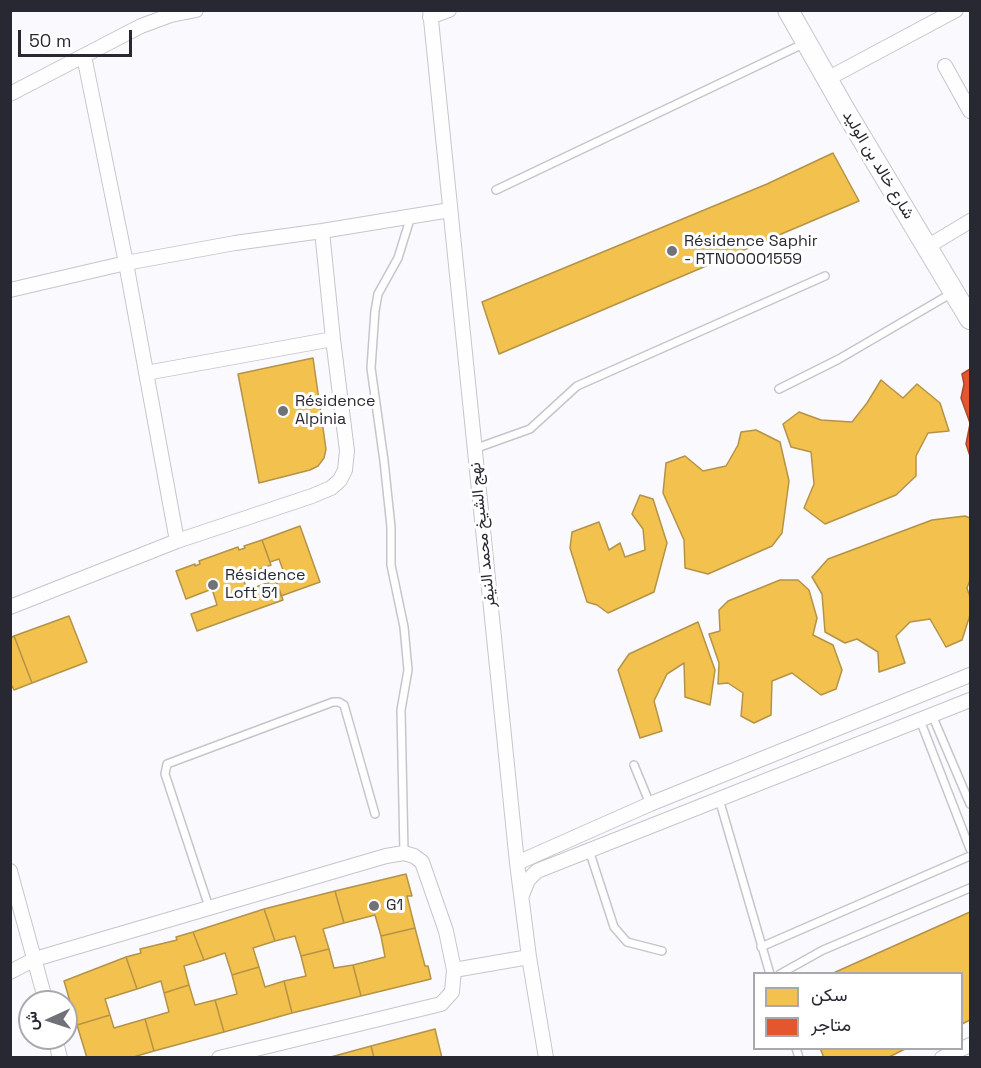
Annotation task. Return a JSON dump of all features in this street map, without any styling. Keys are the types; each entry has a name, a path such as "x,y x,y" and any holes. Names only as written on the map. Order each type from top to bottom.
{"street":[{"path":"10,94 141,26 171,15 196,10"},
{"path":"430,14 449,10"},
{"path":"827,79 956,10"},
{"name":"شارع خالد بن الوليد","path":"790,11 805,43 970,319"},
{"name":"نهج الشيخ محمد النيفر","path":"430,14 518,863 529,957 546,1058"},
{"path":"84,56 126,263 177,541"},
{"path":"945,66 970,111"},
{"path":"10,290 126,263 235,243 450,210"},
{"path":"927,247 970,221"},
{"path":"10,607 177,541 312,496 331,488 340,480 345,470 347,451 322,231"},
{"path":"146,373 333,339"},
{"path":"518,863 650,804 970,675"},
{"path":"522,895 528,880 537,871 970,700"},
{"path":"10,972 34,959 375,859 404,853 422,862 446,931 454,970 452,993 441,1004 219,1058"},
{"path":"10,871 43,990"},
{"path":"454,970 529,957"},
{"path":"942,1058 959,1050"}],"lane":[{"path":"496,190 805,43"},
{"path":"404,853 401,710 408,670 404,627 391,565 391,527 371,368 378,294 398,258 411,216"},
{"path":"474,449 530,429 577,386 825,276"},
{"path":"779,389 839,359 954,292"},
{"path":"209,907 165,774 167,764 333,702 339,702 344,705 375,814"},
{"path":"926,718 970,804"},
{"path":"926,718 970,849"},
{"path":"634,765 650,804"},
{"path":"719,799 769,972"},
{"path":"590,850 614,927 627,942 662,951"},
{"path":"761,947 970,856"},
{"path":"784,972 823,950 970,888"}],"building: سكن":[{"name":"Résidence Saphir - RTN00001559","path":"833,153 859,201 499,354 482,302 767,184"},
{"name":"Résidence Alpinia","path":"313,358 326,449 324,458 318,466 310,470 259,483 238,374"},
{"path":"881,380 903,398 917,384 940,403 949,431 928,433 916,456 916,476 896,495 825,524 804,508 814,484 811,452 791,447 783,424 799,412 821,420 852,422"},
{"path":"756,430 780,442 789,481 782,533 772,546 708,574 685,568 684,540 663,493 666,463 685,456 703,471 726,466 738,445 741,432"},
{"path":"640,495 653,499 667,543 654,592 608,613 597,605 587,602 570,548 572,532 599,522 609,550 620,543 625,557 645,550 643,529 632,514"},
{"path":"965,516 970,518 970,580 967,588 970,597 970,615 962,640 946,647 930,619 910,622 896,636 905,663 879,672 878,652 857,639 845,643 825,632 822,594 812,577 828,559 932,520"},
{"path":"300,526 320,582 281,596 275,577 284,573 279,559 270,562 262,540"},
{"name":"Résidence Loft 51","path":"262,540 271,565 255,571 256,574 243,578 247,590 276,580 283,600 197,631 191,614 217,605 212,589 186,599 176,571"},
{"path":"780,580 798,580 809,590 817,618 813,635 833,645 842,670 836,689 821,695 792,673 772,681 771,715 754,723 741,716 743,693 728,683 718,684 719,663 709,634 720,631 719,610 728,601"},
{"path":"69,616 87,662 32,683 14,636"},
{"path":"698,622 715,670 710,705 685,697 684,663 667,674 654,701 662,731 640,738 618,670 629,654"},
{"path":"14,636 32,683 14,690 12,686 10,687 10,638"},
{"name":"G1","path":"406,874 412,896 407,896 415,928 381,936 375,915 344,923 335,891"},
{"path":"335,891 344,923 323,929 329,949 301,956 295,936 275,941 264,909"},
{"path":"264,909 275,941 253,948 259,967 232,975 225,953 204,960 193,932"},
{"path":"970,912 970,1020 963,1024 963,972 835,972"},
{"path":"415,928 425,966 428,966 431,979 361,996 353,965 385,957 381,936"},
{"path":"193,932 204,960 184,966 189,985 164,993 161,981 137,989 126,957 141,953 140,949 177,940 176,937"},
{"path":"329,949 334,968 353,965 361,996 292,1013 284,981 306,976 301,956"},
{"path":"126,957 137,989 105,999 110,1015 78,1025 78,990 67,990 64,981"},
{"path":"259,967 265,987 284,981 292,1013 224,1032 215,1000 237,994 232,975"},
{"path":"189,985 195,1005 215,1000 224,1032 154,1051 145,1019 169,1012 164,993"},
{"path":"110,1015 114,1028 145,1019 154,1051 130,1058 87,1058 78,1025"},
{"path":"435,1029 442,1058 374,1058 371,1046"},
{"path":"371,1046 374,1058 327,1058"},
{"path":"821,1050 903,1050 887,1058 824,1058"}],"building: متاجر":[{"path":"970,369 970,423 961,398 964,384 962,374"},
{"path":"970,424 970,456 966,444"}],"place":[{"name":"Résidence Saphir - RTN00001559","path":"672,251"},
{"name":"Résidence Alpinia","path":"283,411"},
{"name":"Résidence Loft 51","path":"213,585"},
{"name":"G1","path":"374,906"}]}
